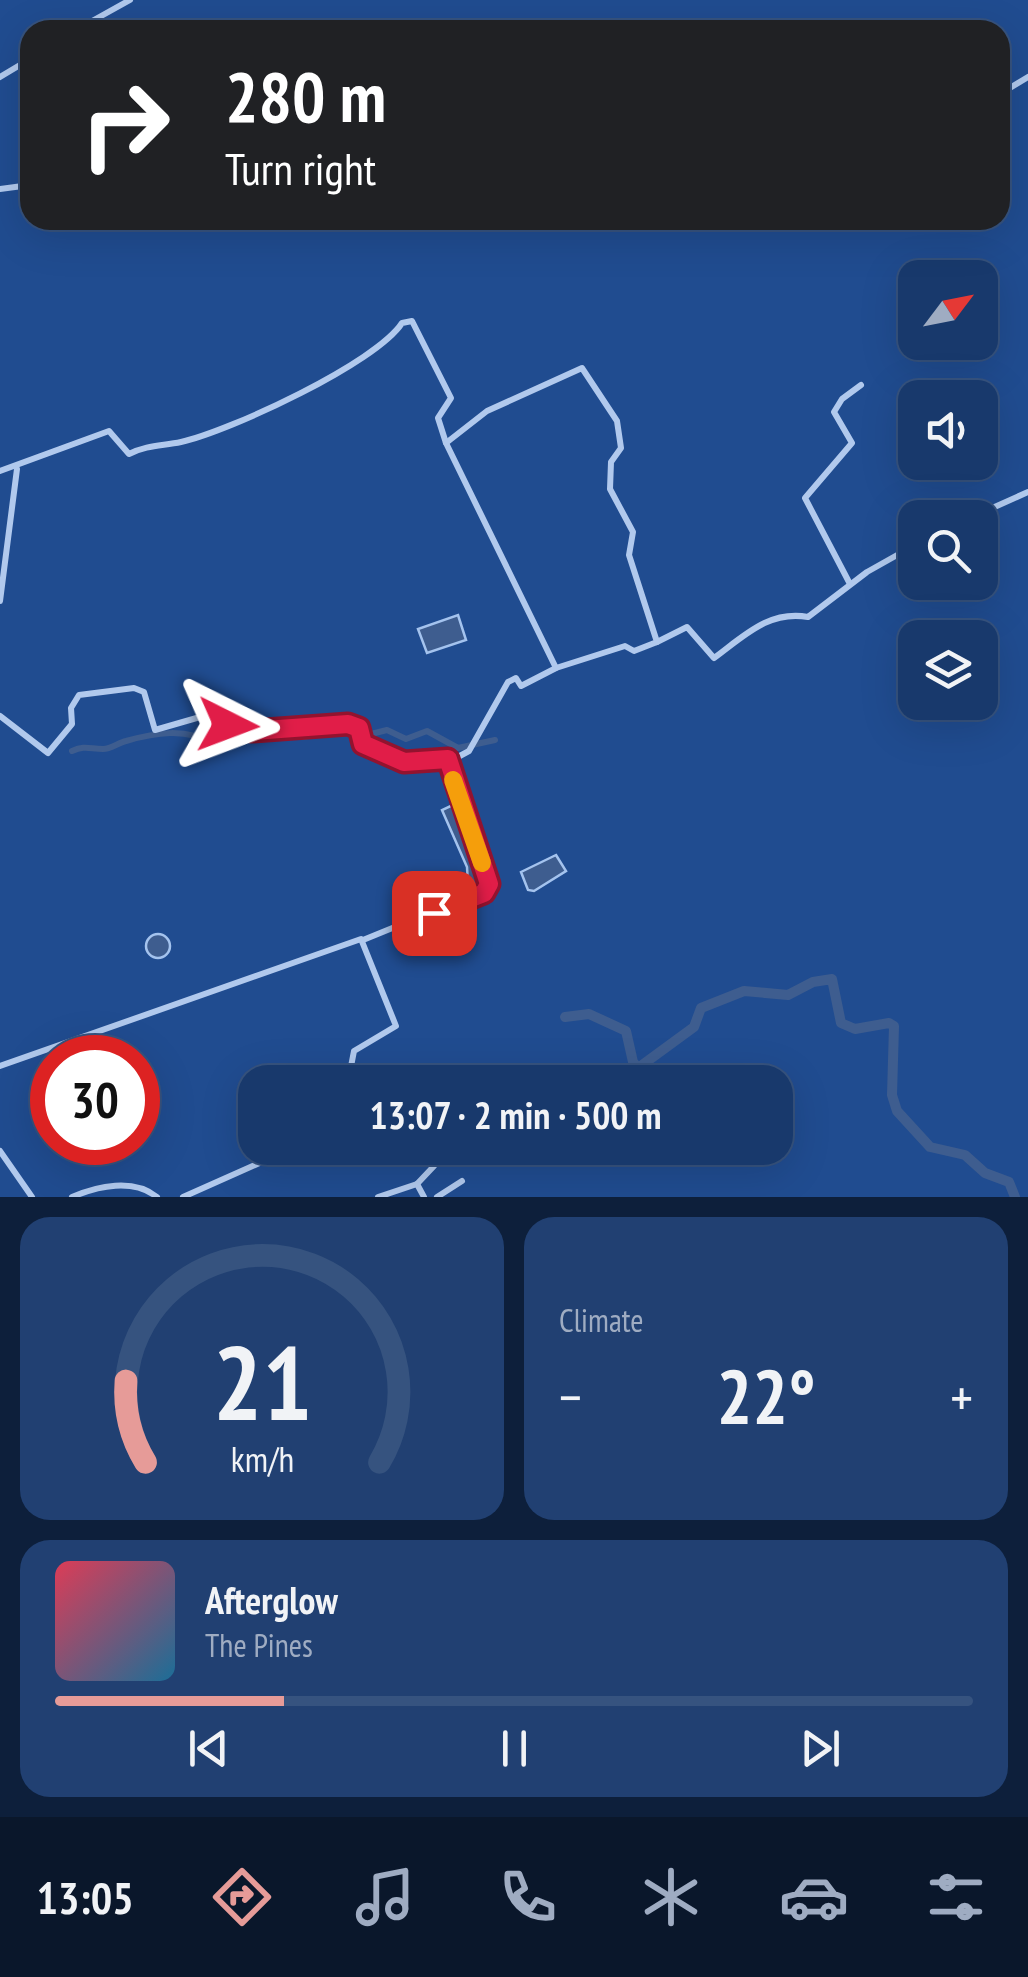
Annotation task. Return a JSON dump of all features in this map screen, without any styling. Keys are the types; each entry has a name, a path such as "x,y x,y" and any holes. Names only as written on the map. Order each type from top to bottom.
{"street":[{"path":"94,20 130,0"},
{"path":"0,472 109,431 128,454 155,444 182,442 307,390 392,338 402,322 412,321 451,398 438,418 446,443 556,668"},
{"path":"446,443 487,411 582,368 617,421 620,448 611,462 610,488 633,532 629,555 657,642"},
{"path":"850,584 805,498 852,444 834,412 842,399 861,385"},
{"path":"0,602 16,469"},
{"path":"998,505 1028,492"},
{"path":"0,716 48,754 72,724 71,708 79,695 134,688 144,692 154,730 214,713 234,730 348,724 357,726 361,737 404,762 448,759 469,751 508,682 516,678 521,686 528,685 556,668 626,646 634,651 688,626 714,658 767,620 787,614 808,617 850,584 898,555"},
{"path":"0,1066 364,940 488,889 448,759"},
{"path":"351,1065 354,1051 396,1026 364,940"},
{"path":"0,1152 32,1197"},
{"path":"182,1197 254,1165"},
{"path":"378,1197 418,1184 434,1166"},
{"path":"437,1197 462,1181"},
{"path":"72,1197 114,1184 147,1189 158,1197"},
{"path":"418,1184 424,1197"}],"water":[{"path":"458,615 466,640 427,653 418,629"},
{"path":"455,804 483,882 476,888 468,884 467,867 442,810"},
{"path":"556,855 566,871 534,891 528,890 521,872"},
{"path":"158,934 170,946 158,958 146,946"}],"waterway":[{"path":"72,751 106,749 137,738 170,733 192,735 212,744 230,736 302,737 336,731 367,735 387,730 406,739 427,731 458,748 495,740"},
{"path":"565,1017 589,1014 626,1031 638,1068 694,1027 701,1008 744,991 788,995 813,982 832,979 841,1023 855,1029 889,1023 894,1026 892,1095 897,1111 930,1147 965,1155 985,1173 1009,1182 1015,1197"}],"slow traffic":[{"path":"453,780 482,863"}],"route":[{"path":"228,725 234,730 252,731 348,724 359,728 363,744 388,751 404,762 448,759 489,884 484,893 434,913"}]}
